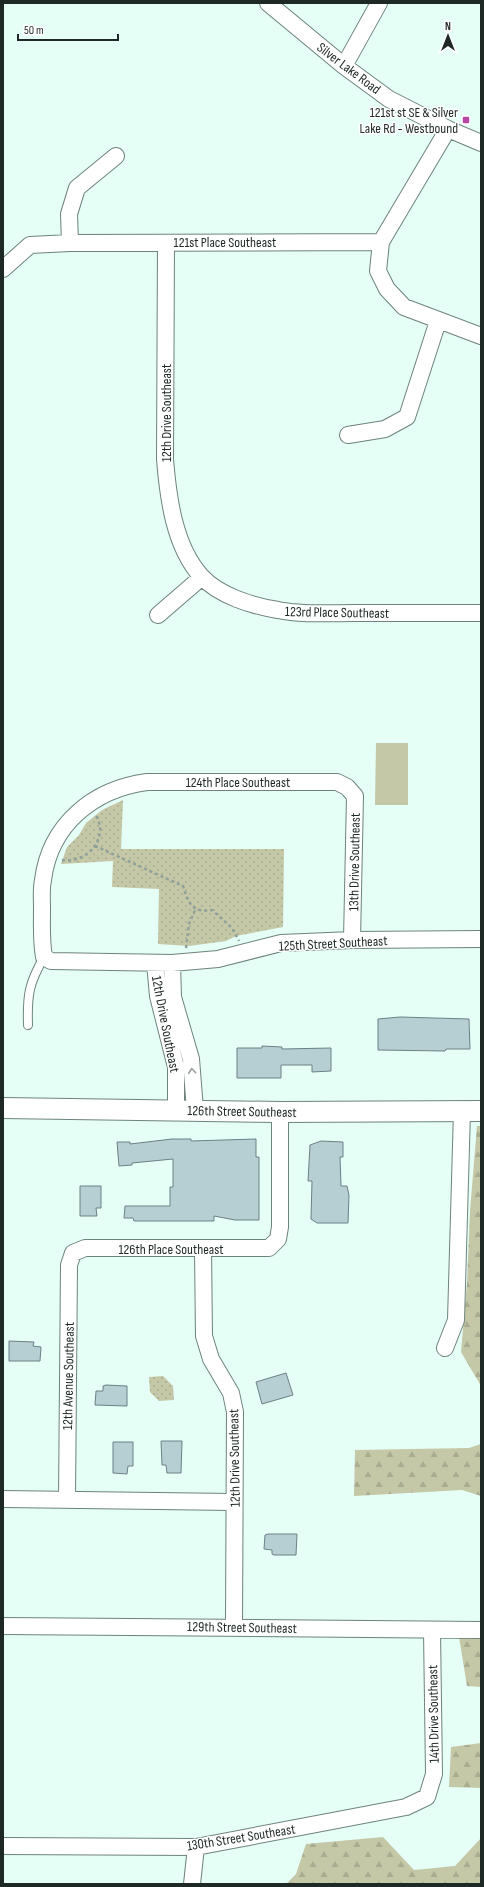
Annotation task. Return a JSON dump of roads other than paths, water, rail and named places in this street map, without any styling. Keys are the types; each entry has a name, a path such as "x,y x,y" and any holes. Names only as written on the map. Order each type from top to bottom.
{"street":[{"name":"Silver Lake Road","path":"268,3 344,66 389,99 448,129 481,143"},
{"path":"344,66 379,3"},
{"path":"448,129 381,242 378,271 388,289 404,307 481,336"},
{"path":"70,243 69,214 77,188 116,156"},
{"name":"121st Place Southeast","path":"4,268 30,246 70,243 381,242"},
{"name":"12th Drive Southeast","path":"166,243 165,459 167,484 180,536 186,552 202,577"},
{"path":"348,435 385,429 407,417 438,321"},
{"path":"158,615 202,577"},
{"name":"123rd Place Southeast","path":"202,577 217,588 241,600 278,610 309,613 481,613"},
{"name":"124th Place Southeast","path":"44,957 41,943 42,880 51,850 63,828 82,807 107,792 129,784 147,782 337,782 347,787"},
{"name":"13th Drive Southeast","path":"347,787 355,796 352,940"},
{"name":"125th Street Southeast","path":"44,957 52,961 62,962 179,963 218,959 281,944 352,940 481,939"},
{"name":"12th Drive Southeast","path":"155,962 158,996 186,1110"},
{"name":"12th Drive Southeast","path":"179,963 173,997 191,1059 186,1110"},
{"name":"126th Street Southeast","path":"3,1108 280,1112 472,1111"},
{"path":"445,1348 456,1320 472,1111"},
{"name":"126th Place Southeast","path":"73,1253 85,1248 269,1248 278,1239 280,1228 280,1112"},
{"name":"12th Drive Southeast","path":"203,1249 204,1336 211,1359 231,1392 235,1412 234,1626"},
{"name":"12th Avenue Southeast","path":"66,1500 69,1265 73,1253"},
{"path":"3,1499 234,1502"},
{"name":"129th Street Southeast","path":"3,1626 234,1626 481,1630"},
{"name":"14th Drive Southeast","path":"426,1797 434,1774 432,1630"},
{"name":"130th Street Southeast","path":"3,1846 196,1847 406,1807 426,1797"},
{"path":"192,1884 196,1847"}],"lane":[{"path":"28,1025 27,1000 31,982 44,957"}],"place":[{"name":"121st st SE & Silver Lake Rd - Westbound","path":"466,120"}]}
